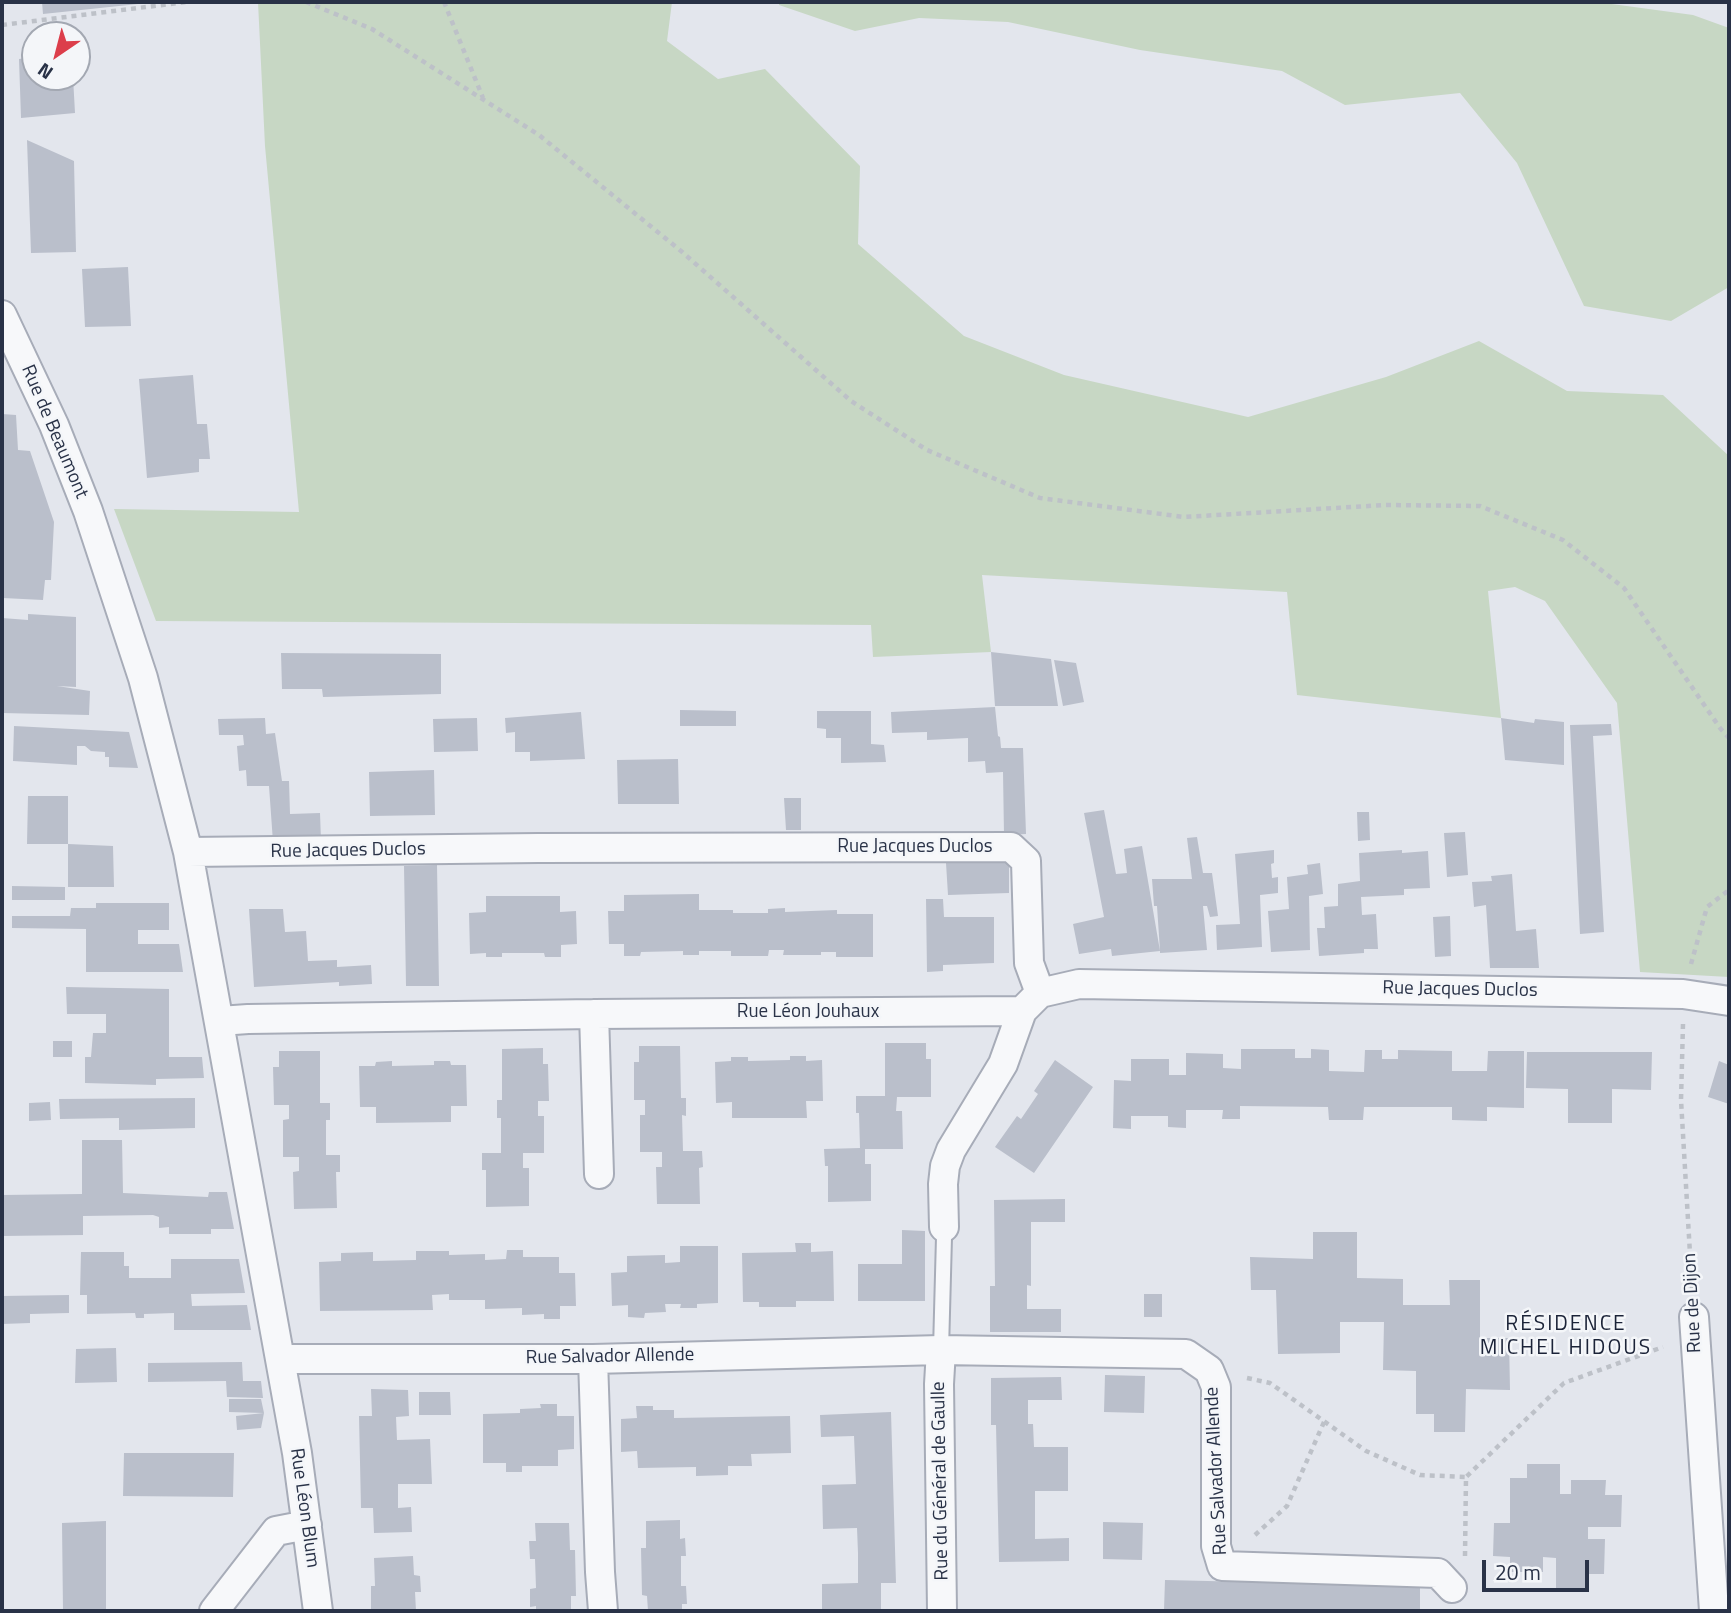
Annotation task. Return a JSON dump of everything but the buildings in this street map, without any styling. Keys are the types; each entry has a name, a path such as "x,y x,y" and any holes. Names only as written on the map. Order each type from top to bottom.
{"street":[{"name":"Rue de Beaumont","path":"2,315 54,425 88,511 143,678 188,852 220,1021"},
{"name":"Rue Jacques Duclos","path":"188,852 1012,847 1026,861 1031,1002 1079,984 1683,994 1729,1001"},
{"name":"Rue Léon Jouhaux","path":"220,1021 1031,1002"},
{"path":"944,1232 943,1184 945,1166 951,1150 1003,1064 1031,1002"},
{"path":"594,1014 598,1174"},
{"name":"Rue Léon Blum","path":"220,1021 288,1405 318,1611"},
{"name":"Rue de Dijon","path":"1694,1326 1714,1611"},
{"name":"Rue Salvador Allende","path":"280,1359 593,1359 941,1350 1186,1354 1209,1370 1216,1387 1216,1546 1222,1566 1445,1580"},
{"name":"Rue du Général de Gaulle","path":"941,1350 939,1384 942,1611"},
{"path":"593,1359 603,1611"},
{"path":"214,1611 276,1531 307,1525"}],"lane":[{"path":"941,1350 944,1232"}],"path":[{"path":"2,25 186,2"},
{"path":"306,2 372,29 539,135 681,251 851,401 927,450 1040,498 1184,517 1385,505 1480,506 1563,540 1624,588 1729,738"},
{"path":"444,2 483,99"},
{"name":"Rue de Dijon","path":"1694,1326 1681,1100 1683,994 1707,907 1729,890"},
{"path":"1445,1580 1465,1556 1466,1477 1564,1383 1694,1326"},
{"path":"1209,1370 1270,1383 1366,1451 1420,1475 1466,1477"},
{"path":"1222,1566 1287,1506 1324,1422"}],"green space":[{"path":"258,2 672,2 667,41 718,79 765,69 860,166 858,244 964,336 1064,375 1248,417 1386,377 1479,341 1567,391 1663,395 1729,456 1729,977 1640,972 1617,703 1545,601 1515,587 1488,591 1501,718 1297,695 1287,592 982,575 991,652 873,657 871,625 156,621 114,509 299,512 265,146"},
{"path":"779,2 1597,2 1693,15 1729,28 1729,287 1671,321 1584,306 1517,163 1460,93 1345,105 1282,71 1140,50 1008,22 919,18 855,31 779,5"}],"district":[{"name":"RÉSIDENCE MICHEL HIDOUS","path":"1566,1337"}]}
